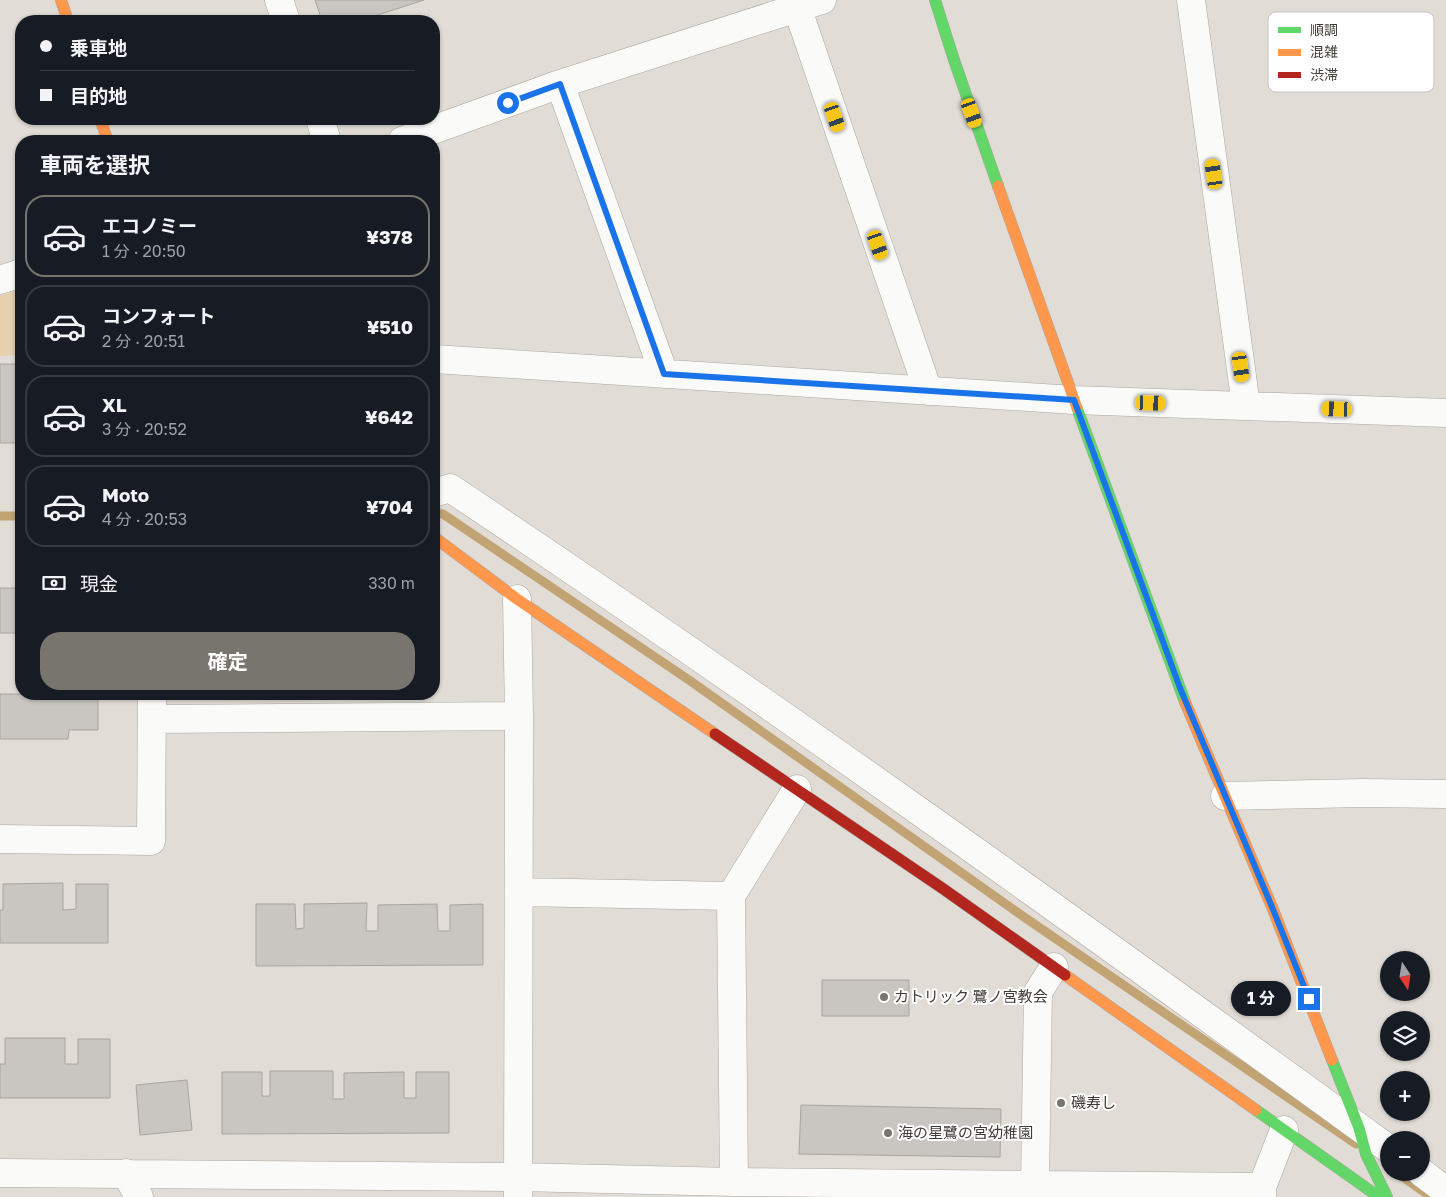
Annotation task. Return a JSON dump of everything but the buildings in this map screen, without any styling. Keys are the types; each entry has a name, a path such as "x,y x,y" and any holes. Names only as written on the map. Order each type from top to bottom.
{"street":[{"path":"61,0 66,15"},
{"path":"279,0 284,15"},
{"path":"935,0 954,60 1074,400 1180,688 1272,907 1359,1133 1387,1197"},
{"path":"1191,0 1246,406"},
{"path":"419,135 560,84 810,4 928,391"},
{"path":"560,84 664,374"},
{"path":"0,280 15,275"},
{"path":"440,359 1074,400 1446,413"},
{"path":"440,491 450,488 735,682 1031,890 1359,1133 1380,1144"},
{"path":"440,541 517,599 942,888 1379,1197"},
{"path":"517,599 519,716 518,1187"},
{"path":"0,840 151,841 152,706 519,716"},
{"path":"734,1182 732,896 797,789"},
{"path":"1226,796 1363,793 1446,794"},
{"path":"519,892 732,896"},
{"path":"1035,1185 1038,992 1054,967"},
{"path":"0,1173 126,1173 518,1187 734,1182 1035,1185 1262,1192 1284,1130"},
{"path":"126,1173 139,1197"},
{"path":"1430,1179 1446,1191"}],"shaded area":[{"path":"15,291 15,355 0,356 0,296"}],"waterway":[{"path":"440,514 689,680 1024,917 1356,1144"},
{"path":"0,516 15,516"},
{"path":"1409,1181 1431,1197"}],"traffic: fast":[{"path":"935,0 998,186"},
{"path":"1077,408 1185,702"},
{"path":"1332,1060 1359,1128 1366,1154 1387,1197"},
{"path":"1256,1110 1379,1197"}],"traffic: slow":[{"path":"61,0 66,15"},
{"path":"102,125 106,135"},
{"path":"998,186 1077,408"},
{"path":"440,541 517,599 715,734"},
{"path":"1185,702 1272,907 1332,1060"},
{"path":"1065,975 1256,1110"}],"traffic: jam":[{"path":"715,734 942,888 1065,975"}],"place":[{"name":"カトリック 鷺ノ宮教会","path":"884,997"},
{"name":"磯寿し","path":"1061,1103"},
{"name":"海の星鷺の宮幼稚園","path":"888,1133"}],"route":[{"path":"508,103 560,84 664,374 1074,400 1180,688 1309,999"}]}
